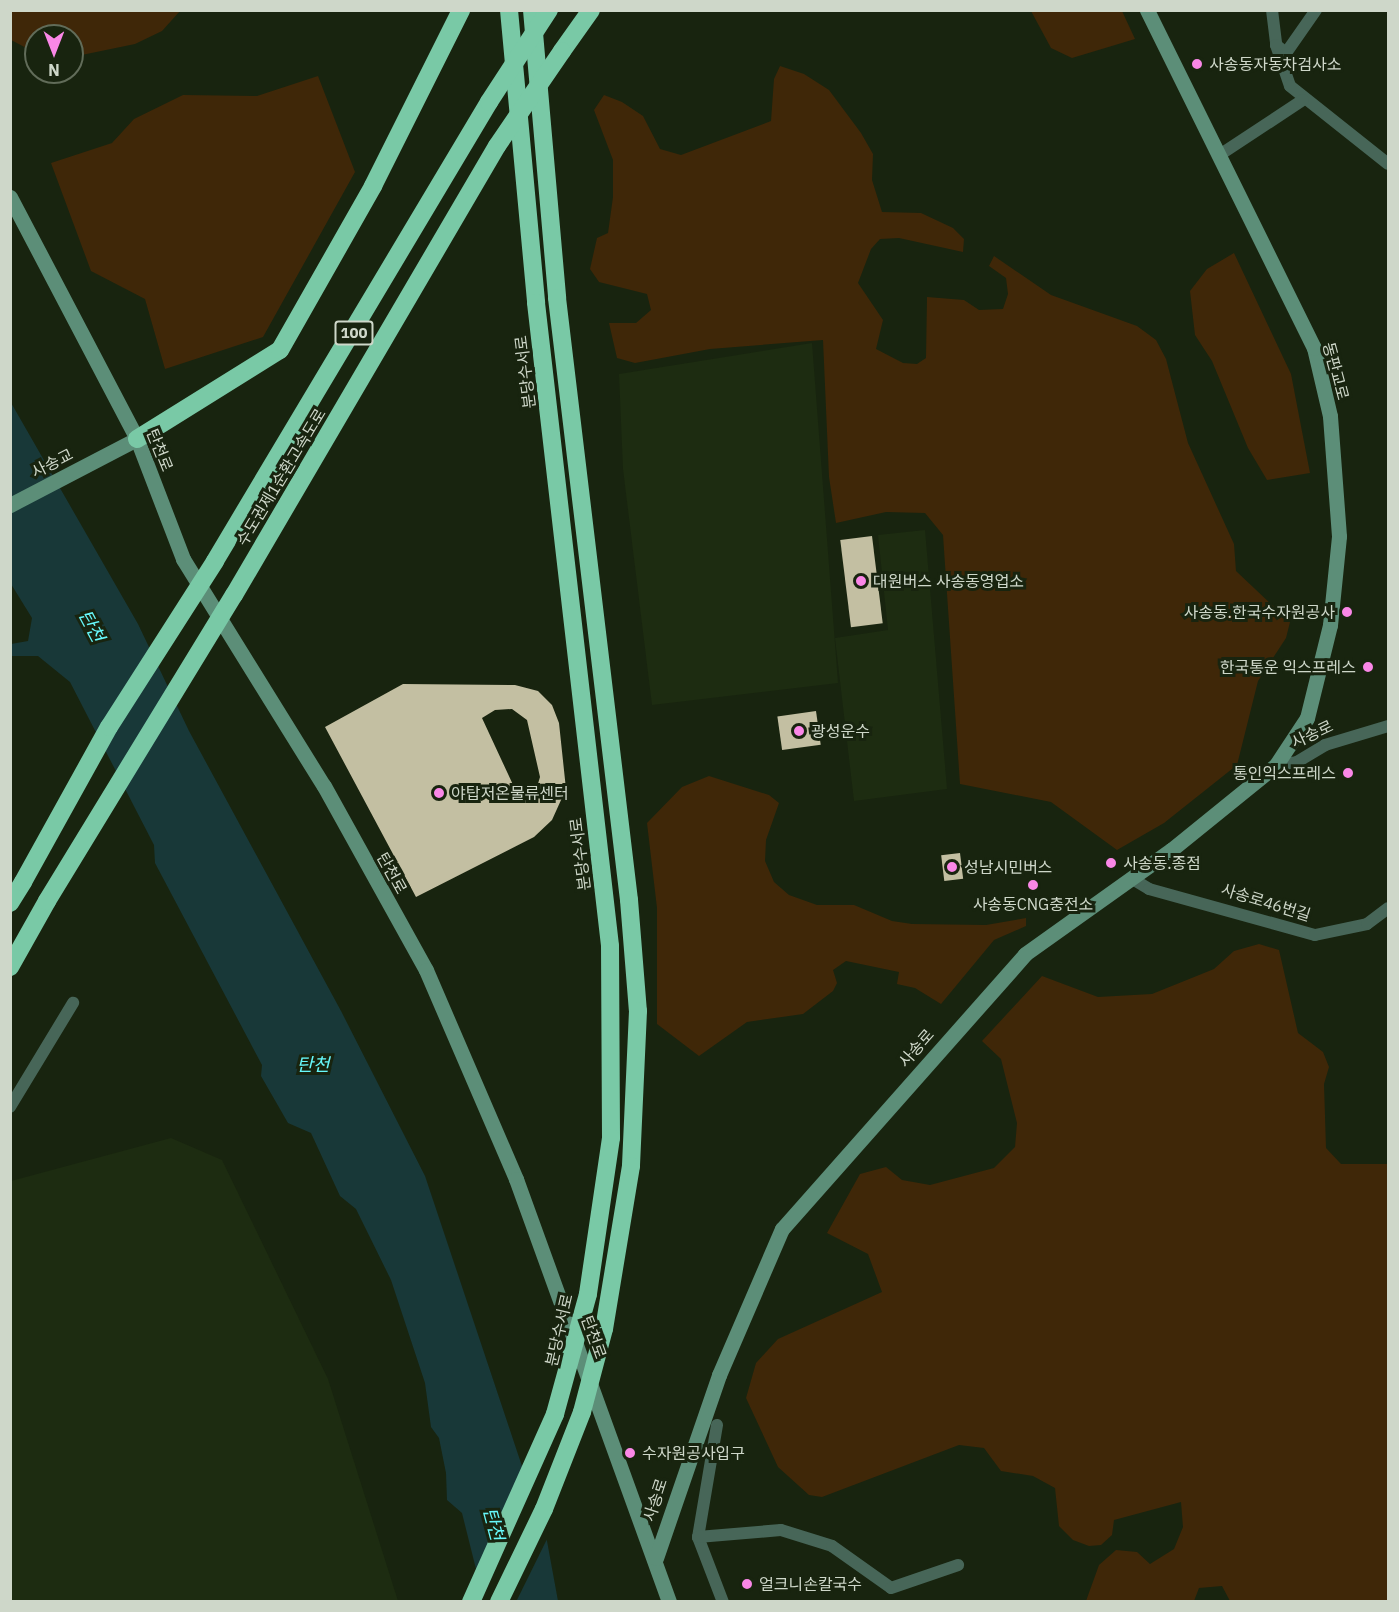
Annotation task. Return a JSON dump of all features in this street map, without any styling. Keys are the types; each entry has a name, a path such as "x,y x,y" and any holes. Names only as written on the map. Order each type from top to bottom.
{"highway":[{"path":"137,439 280,350 373,186 461,10"},
{"name":"분당수서로","path":"471,1602 555,1414 588,1294 611,1138 610,946 536,303 509,10"},
{"path":"499,1602 567,1452 604,1329 630,1176 638,1011 629,900 557,298 532,10"},
{"name":"수도권제1순환고속도로","path":"10,903 110,727 215,561 489,102 549,10"},
{"name":"수도권제1순환고속도로","path":"10,967 47,901 234,595 497,146 591,10"}],"main road":[{"name":"동판교로","path":"1147,10 1157,39 1221,154 1314,348 1336,464 1339,536 1330,625 1307,718 1276,765"},
{"name":"탄천로","path":"10,197 137,439 183,559 324,786 426,970 516,1179 656,1558 669,1602"},
{"name":"사송교","path":"10,505 137,439"},
{"name":"사송로","path":"656,1558 719,1376 782,1229 1000,979 1025,954 1131,878 1276,765"}],"street":[{"path":"1272,10 1276,45 1290,87 1303,100 1389,164"},
{"path":"1276,45 1287,53 1316,10"},
{"path":"1221,154 1303,100"},
{"name":"사송로","path":"1276,765 1297,762 1325,745 1389,726"},
{"name":"사송로46번길","path":"1131,878 1149,889 1315,934 1367,924 1389,908"},
{"path":"10,1107 73,1003"},
{"path":"717,1425 698,1537 723,1602"},
{"path":"698,1537 781,1530 832,1546 891,1588 958,1565"}],"shaded area":[{"path":"11,10 180,11 162,31 135,44 84,55 84,24 24,24 24,47 11,40"},
{"path":"1031,11 1122,11 1135,39 1072,58 1051,48"},
{"path":"780,66 804,74 829,90 861,133 873,154 872,180 882,212 921,213 953,228 964,239 963,252 899,238 880,239 871,249 858,283 883,320 876,349 903,363 917,364 926,358 927,297 964,300 979,310 1003,309 1008,294 1006,278 989,266 994,256 1051,295 1137,326 1156,340 1166,359 1188,443 1234,544 1236,571 1290,622 1286,638 1258,681 1237,765 1164,823 1117,850 1051,802 960,784 943,535 925,513 886,512 836,523 829,477 823,340 710,349 635,363 617,358 609,323 636,323 651,310 647,294 599,282 590,269 597,238 608,233 613,197 613,160 594,110 604,95 622,102 643,116 660,149 681,155 771,121 774,79"},
{"path":"318,76 355,172 263,337 165,369 145,299 91,271 51,163 112,143 134,119 183,95 257,96"},
{"path":"1234,253 1291,374 1310,473 1267,480 1248,448 1212,361 1195,335 1190,291 1207,269"},
{"path":"812,343 838,683 652,705 623,469 619,374"},
{"path":"925,530 947,789 854,801 835,638 888,630 878,535"},
{"path":"709,776 769,795 779,803 766,840 765,861 774,882 789,895 817,905 854,905 892,921 912,924 986,925 1026,918 1026,926 994,940 941,1004 915,988 897,984 899,972 846,961 833,970 837,983 833,991 803,1014 747,1022 699,1056 657,1024 657,908 647,823 682,787"},
{"path":"1259,944 1279,950 1298,1033 1323,1052 1329,1067 1324,1084 1326,1148 1341,1164 1388,1164 1388,1601 1230,1601 1222,1586 1199,1588 1194,1601 1086,1601 1099,1565 1116,1550 1137,1552 1150,1564 1174,1549 1183,1527 1181,1502 1114,1520 1112,1535 1101,1545 1089,1546 1073,1540 1059,1526 1055,1488 1033,1476 1001,1471 984,1448 959,1445 822,1497 809,1495 778,1467 746,1398 756,1363 778,1339 882,1292 868,1254 827,1233 860,1174 886,1167 902,1180 930,1185 994,1168 1015,1147 1017,1123 1001,1059 982,1041 1042,976 1098,997 1152,994 1214,969 1234,951"},
{"path":"171,1138 222,1160 328,1379 398,1601 11,1601 11,1181"}],"water":[{"name":"탄천","path":"10,401 138,624 189,731 341,1011 425,1176 547,1541 558,1601 484,1601 462,1513 447,1500 446,1473 439,1438 431,1427 425,1383 391,1280 356,1209 340,1196 311,1133 288,1123 261,1076 262,1065 155,863 154,845 70,682 38,656 11,656 11,644 28,641 32,618 11,584"}],"pier":[{"path":"524,1462 549,1535 516,1602 481,1602"}],"building":[{"name":"대원버스 사송동영업소","path":"872,536 883,623 851,627 840,540"},
{"name":"야탑저온물류센터","path":"403,684 515,685 538,691 552,705 559,723 566,789 552,820 534,837 416,897 325,727","holes":["512,709 527,720 540,777 534,797 521,802 482,718 495,710"]},
{"name":"광성운수","path":"816,711 821,745 782,750 777,716"},
{"name":"성남시민버스","path":"960,853 963,879 944,881 941,855"}],"place":[{"name":"사송동자동차검사소","path":"1197,64"},
{"name":"대원버스 사송동영업소","path":"861,581"},
{"name":"사송동.한국수자원공사","path":"1347,612"},
{"name":"한국통운 익스프레스","path":"1368,667"},
{"name":"광성운수","path":"799,731"},
{"name":"통인익스프레스","path":"1348,773"},
{"name":"야탑저온물류센터","path":"439,793"},
{"name":"사송동.종점","path":"1111,863"},
{"name":"성남시민버스","path":"952,867"},
{"name":"사송동CNG충전소","path":"1033,885"},
{"name":"수자원공사입구","path":"630,1453"},
{"name":"얼크니손칼국수","path":"747,1584"}]}
